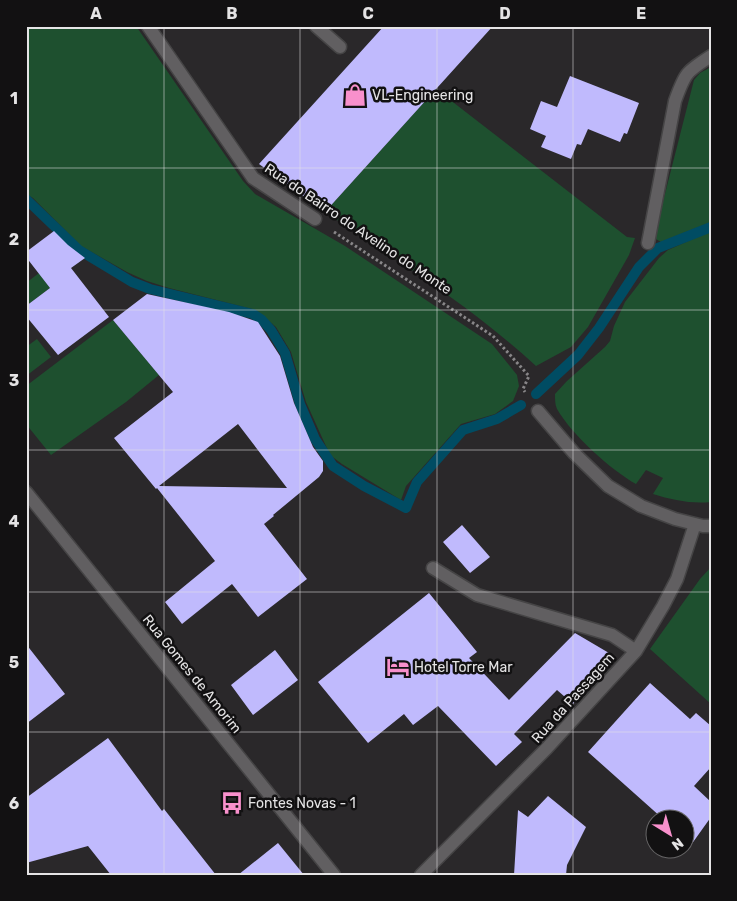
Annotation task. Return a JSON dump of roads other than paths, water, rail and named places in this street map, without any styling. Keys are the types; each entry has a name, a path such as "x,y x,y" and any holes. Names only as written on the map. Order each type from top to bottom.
{"street":[{"name":"Rua do Bairro do Avelino do Monte","path":"148,26 252,178 315,219"},
{"path":"316,26 340,47"},
{"path":"648,243 656,192 683,79 689,70 711,56"},
{"path":"538,411 574,453 608,486 641,506 675,519 711,526"},
{"name":"Rua Gomes de Amorim","path":"26,492 334,875"},
{"name":"Rua da Passagem","path":"421,875 547,748 636,651 677,579 695,524"},
{"path":"433,568 477,595 612,635 636,651"}],"waterway":[{"path":"26,199 79,250 132,282 150,289 253,314 262,320 271,330 285,353 300,404 315,439 333,466 364,486 406,508 417,482 463,430 497,419 521,405"},
{"path":"536,394 578,355 599,328 639,267 658,248 711,227"}],"place":[{"name":"VL-Engineering","path":"355,95"},
{"name":"Hotel Torre Mar","path":"398,667"},
{"name":"Fontes Novas - 1","path":"232,803"}]}
